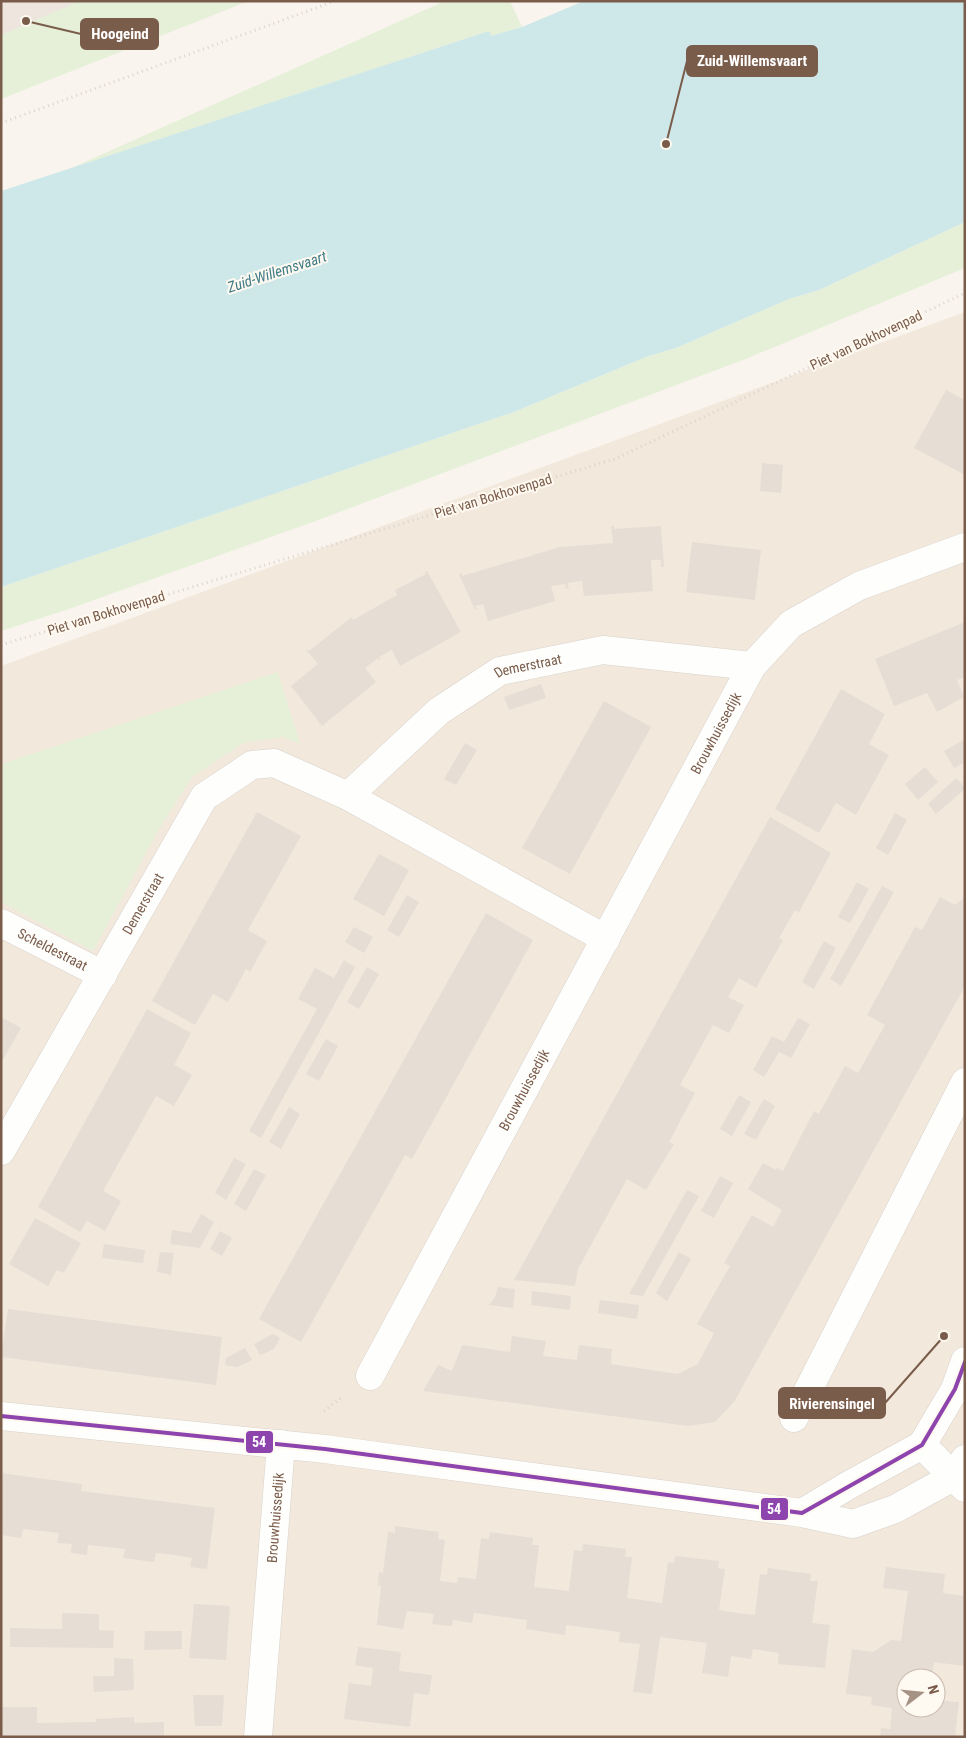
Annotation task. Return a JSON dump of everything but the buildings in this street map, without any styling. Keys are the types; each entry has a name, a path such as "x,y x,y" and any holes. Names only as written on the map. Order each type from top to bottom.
{"street":[{"name":"Brouwhuissedijk","path":"370,1376 752,666 791,624 859,586 965,547"},
{"name":"Demerstraat","path":"348,796 440,711 500,671 603,650 752,666"},
{"name":"Demerstraat","path":"1,1151 204,797 252,765 274,763 348,796 606,939"},
{"name":"Scheldestraat","path":"1,923 103,975"},
{"path":"794,1418 965,1082"},
{"path":"802,1513 922,1445 955,1389 965,1362"},
{"path":"1,1416 326,1448 802,1513 854,1524 895,1509 961,1475 922,1445"},
{"name":"Brouwhuissedijk","path":"258,1737 282,1444"}],"path":[{"path":"1,124 335,1"},
{"name":"Piet van Bokhovenpad","path":"1,645 616,459 965,293"},
{"path":"282,1444 370,1376"}],"shaded area":[{"path":"1,1 99,1 1,40"},
{"path":"965,312 965,1737 1,1737 1,666"}],"green space":[{"path":"80,1 249,1 1,99 1,35"},
{"path":"445,1 510,1 522,27 491,37 489,31 67,170"},
{"path":"965,222 965,268 743,360 313,522 66,610 1,631 1,587 514,412 646,357 676,348 789,299 819,290"},
{"path":"278,672 300,744 283,737 243,743 192,777 159,829 93,951 1,902 1,764"}],"water":[{"path":"584,1 965,1 965,222 819,290 789,299 676,348 646,357 514,412 1,587 1,191 489,31 491,36 522,27"}],"transit line":[{"name":"54","path":"1,1416 325,1449 802,1513 922,1445 955,1389 965,1362"}],"place":[{"name":"Hoogeind","path":"26,21"},
{"name":"Zuid-Willemsvaart","path":"666,144"},
{"name":"Rivierensingel","path":"944,1336"}]}
